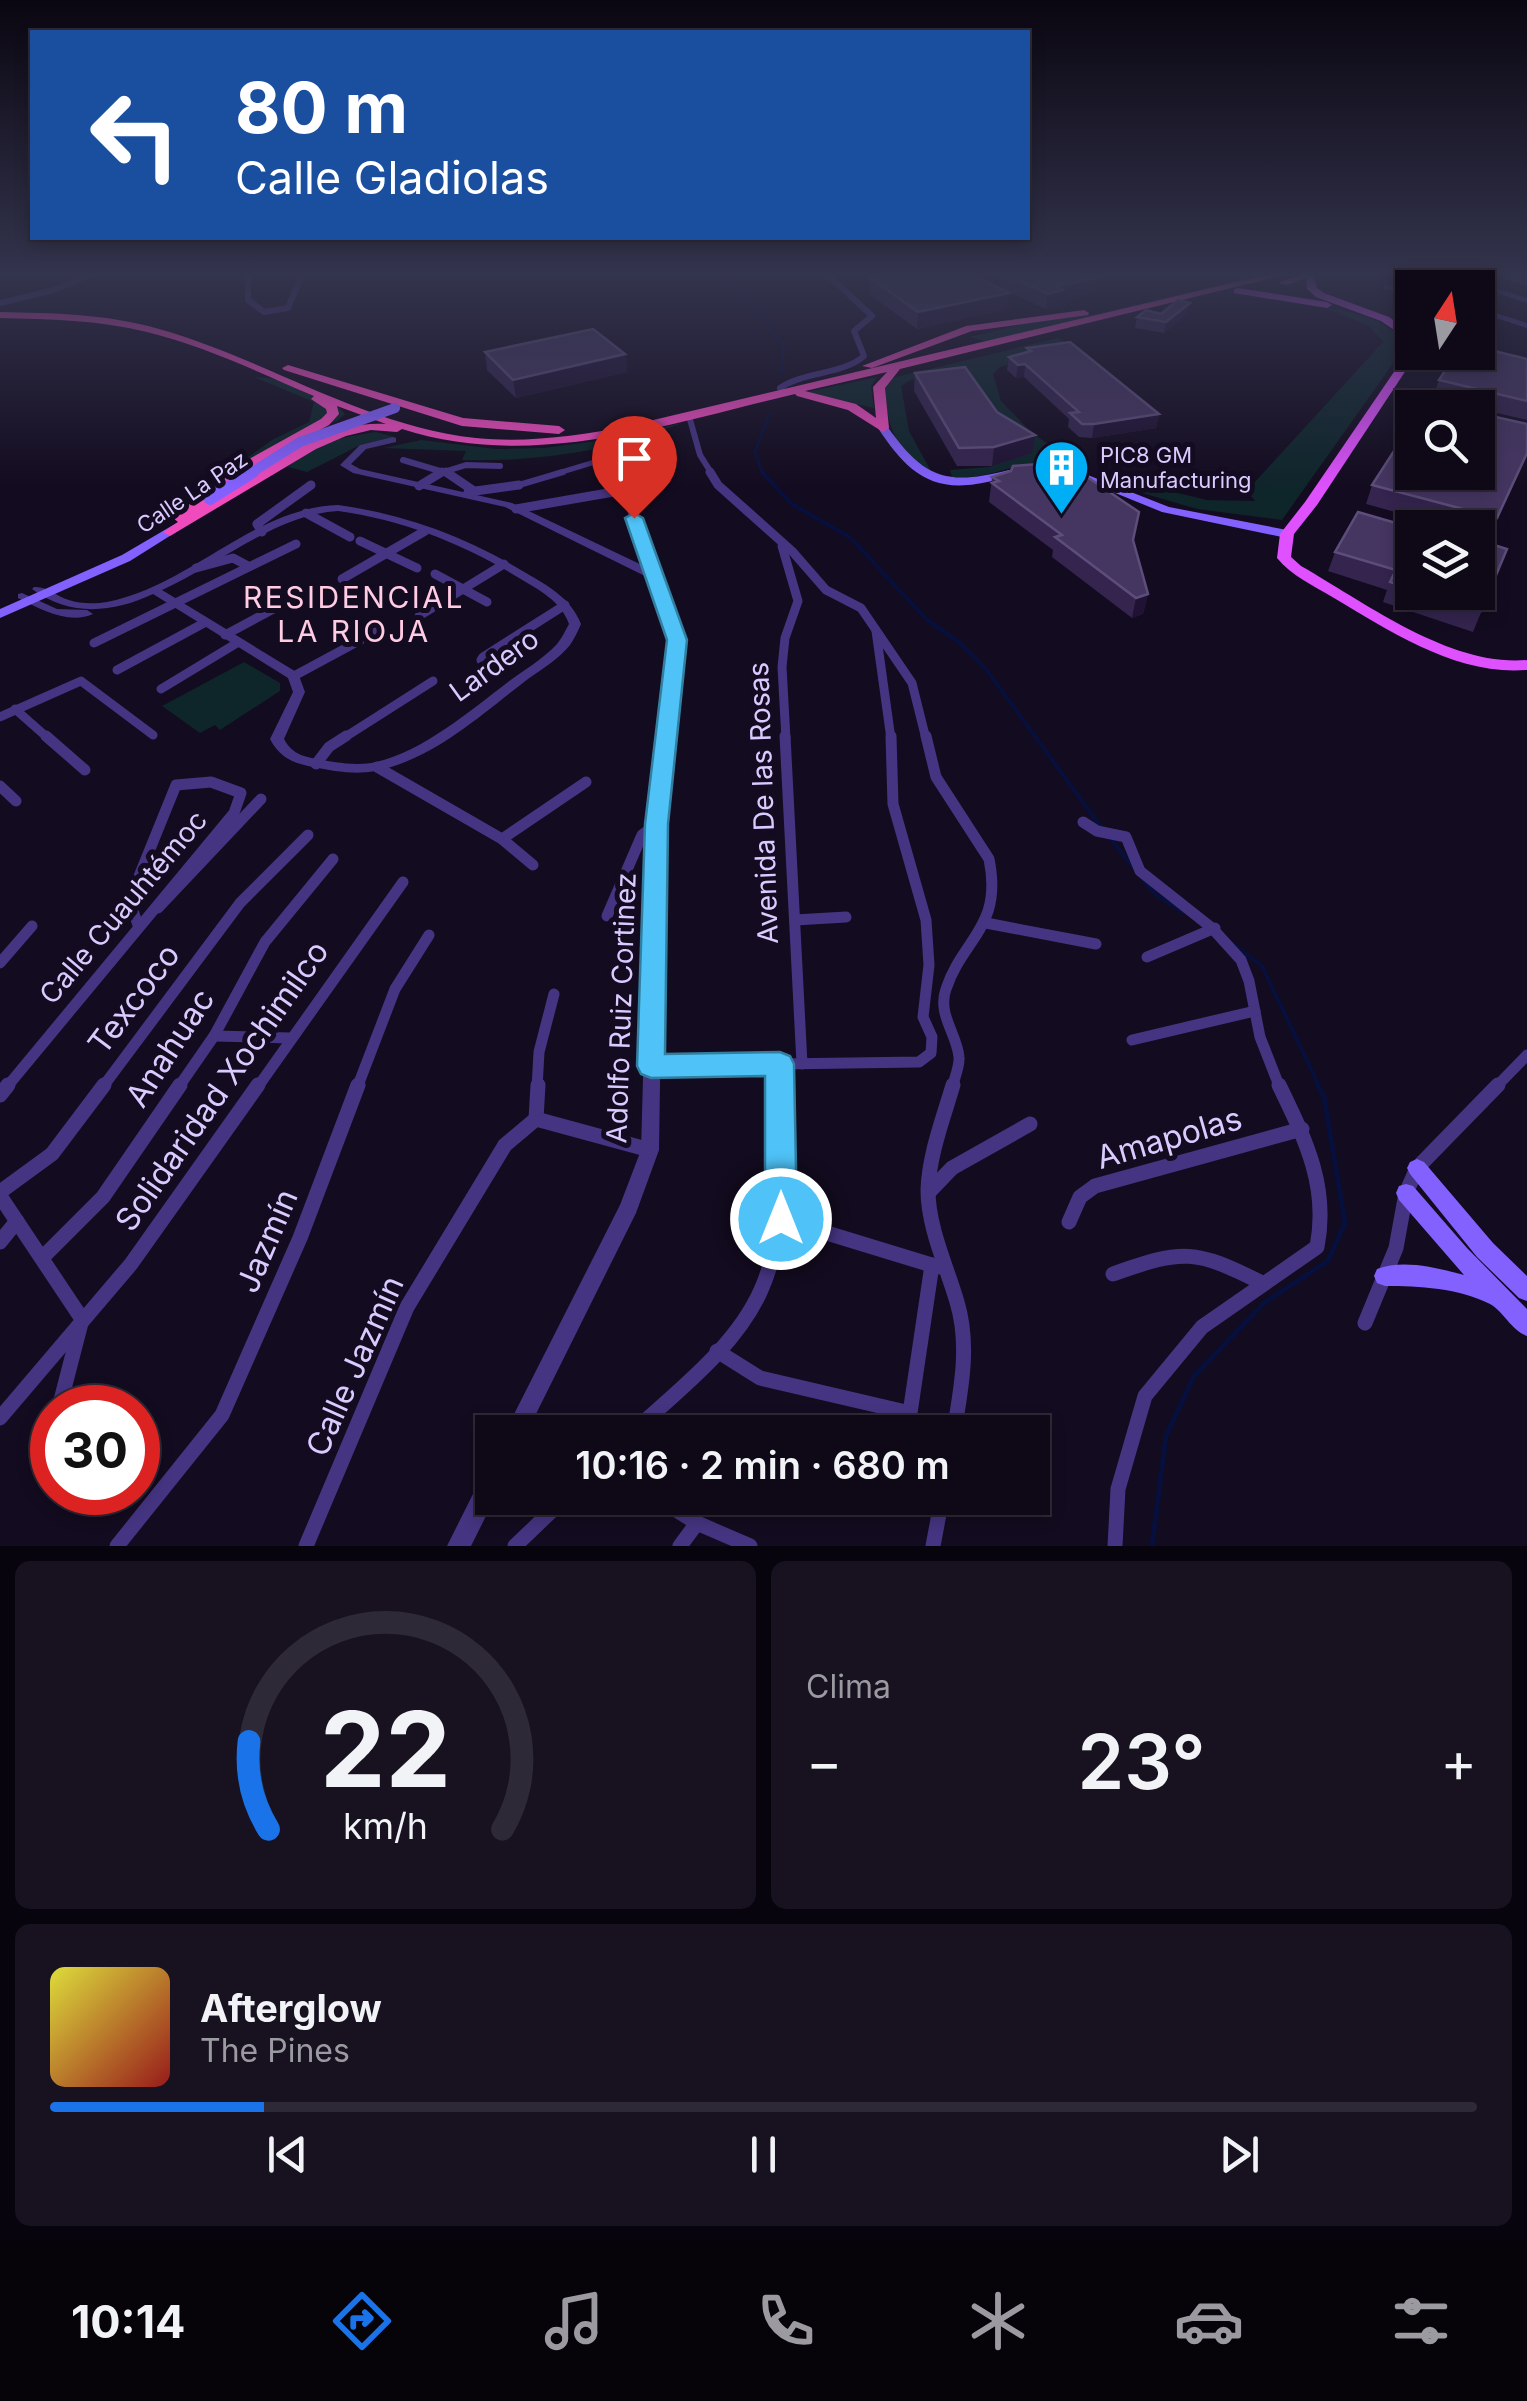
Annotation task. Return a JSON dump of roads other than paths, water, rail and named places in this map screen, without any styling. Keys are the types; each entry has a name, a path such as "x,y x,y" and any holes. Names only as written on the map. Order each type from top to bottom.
{"highway":[{"path":"194,344 400,406 484,425 604,429"},
{"path":"265,366 370,414 427,432 474,441 541,442 600,436 689,416 858,368 922,344"},
{"path":"265,366 413,422 449,431 524,436 604,429 999,344"},
{"path":"180,518 255,462 320,426 332,414 332,406 280,383 265,366"},
{"path":"883,428 879,387 898,368"},
{"path":"783,390 852,408 883,428"},
{"path":"170,532 323,440 381,426 396,435 427,432"}],"main road":[{"path":"1401,370 1287,534 1282,551 1296,569 1459,659 1503,668 1527,665"},
{"name":"Calle La Paz","path":"0,614 126,551 302,444 369,422 400,406"},
{"path":"883,428 906,461 938,480 970,483 1025,468"},
{"path":"1061,468 1166,510 1287,534"},
{"name":"Calle La Paz","path":"0,606 126,558 213,500"},
{"path":"1418,1168 1485,1250 1527,1292"},
{"path":"1406,1193 1527,1325"},
{"path":"1385,1276 1425,1275 1499,1297"}],"street":[{"path":"783,390 790,379 856,363 864,356 859,344"},
{"path":"689,416 695,444 709,474 792,552 826,590 861,608 912,683 936,777 989,858 992,874 986,924 946,988 943,1006 960,1059 933,1154 928,1193 938,1267 913,1406 904,1414 760,1378 717,1351"},
{"path":"396,435 363,447 345,465 356,471 516,509 653,575"},
{"path":"457,494 519,485 617,451"},
{"name":"Adolfo Ruiz Cortinez","path":"525,1415 629,1208 650,1150 656,824 677,640 624,490 617,451"},
{"path":"403,460 442,469 474,491"},
{"path":"419,486 442,469 460,465 500,466"},
{"path":"262,526 311,484"},
{"path":"516,509 624,490"},
{"name":"Lardero","path":"34,596 55,612 118,609 160,590 262,526 351,509 421,534 472,546 565,605 574,618 573,632 546,660 414,752 377,767 316,764"},
{"path":"310,516 350,538"},
{"path":"342,579 421,534"},
{"path":"360,541 417,568"},
{"path":"94,644 296,544"},
{"name":"Avenida De las Rosas","path":"782,546 798,601 782,667 802,1064"},
{"path":"196,568 209,568 233,558 248,566"},
{"path":"419,616 500,567"},
{"path":"435,574 487,602"},
{"path":"160,590 174,604 294,676 299,692 277,739 280,748 292,758 316,764 329,747 433,681"},
{"path":"160,689 304,592"},
{"path":"493,668 481,660 483,657 565,605"},
{"path":"117,670 204,622"},
{"path":"294,676 381,629"},
{"path":"651,1066 919,1062 931,1053 932,1037 923,1017 929,964 926,920 892,804 890,717 876,630"},
{"path":"0,717 74,682 86,684 153,735"},
{"path":"15,710 85,770"},
{"path":"377,767 502,839 533,865"},
{"name":"Calle Cuauhtémoc","path":"0,1095 234,813 241,793 211,782 176,785 134,891 131,906 138,925"},
{"path":"502,839 586,782"},
{"path":"0,786 16,801"},
{"path":"149,912 172,897 261,799"},
{"path":"1083,822 1097,831 1126,837 1136,867 1215,928 1246,971 1255,993 1261,1039 1302,1130 1322,1194 1322,1233 1317,1247 1202,1326 1145,1396 1118,1488 1116,1546"},
{"path":"608,916 642,835 656,824"},
{"name":"Texcoco","path":"0,1194 52,1154 240,903 308,835"},
{"name":"Anahuac","path":"43,1258 103,1197 214,1036 266,942 333,859"},
{"name":"Solidaridad Xochimilco","path":"0,1418 131,1264 403,882"},
{"path":"794,920 846,918"},
{"path":"986,924 1096,944"},
{"path":"0,963 32,926"},
{"path":"1147,956 1215,928"},
{"name":"Jazmín","path":"116,1546 222,1415 300,1238 395,989 429,935"},
{"path":"554,994 539,1052 536,1119 650,1150"},
{"path":"1132,1040 1255,1011"},
{"path":"214,1036 290,1038"},
{"path":"1366,1323 1396,1248 1406,1193 1418,1168 1527,1055"},
{"path":"650,1415 717,1351 760,1293 781,1219 780,1064"},
{"name":"Calle Jazmín","path":"306,1546 406,1308 505,1145 536,1119"},
{"path":"928,1193 952,1168 1030,1124"},
{"name":"Amapolas","path":"1069,1222 1080,1197 1095,1186 1302,1130"},
{"path":"0,1194 82,1319 65,1385"},
{"path":"781,1219 938,1267 958,1304 966,1369 957,1415"},
{"path":"0,1242 17,1221"},
{"path":"1113,1274 1168,1254 1217,1260 1262,1283"},
{"path":"460,1546 475,1515"},
{"path":"516,1546 548,1515"},
{"path":"685,1515 750,1546"},
{"path":"933,1546 939,1515"},
{"path":"680,1546 697,1523"}],"waterway":[{"path":"781,374 783,344"},
{"path":"762,472 755,452 769,415"},
{"path":"762,472 792,504 851,538 927,620 959,642 986,669 1101,827"},
{"path":"1110,838 1132,866"},
{"path":"1144,881 1156,895 1183,912"},
{"path":"1233,944 1262,966 1320,1088"},
{"path":"1152,1546 1166,1436 1194,1376 1264,1303 1328,1261 1345,1223 1324,1097 1318,1085"}],"place":[{"name":"PIC8 GM Manufacturing","path":"1061,517"}],"district":[{"name":"RESIDENCIAL LA RIOJA","path":"354,615"}]}
